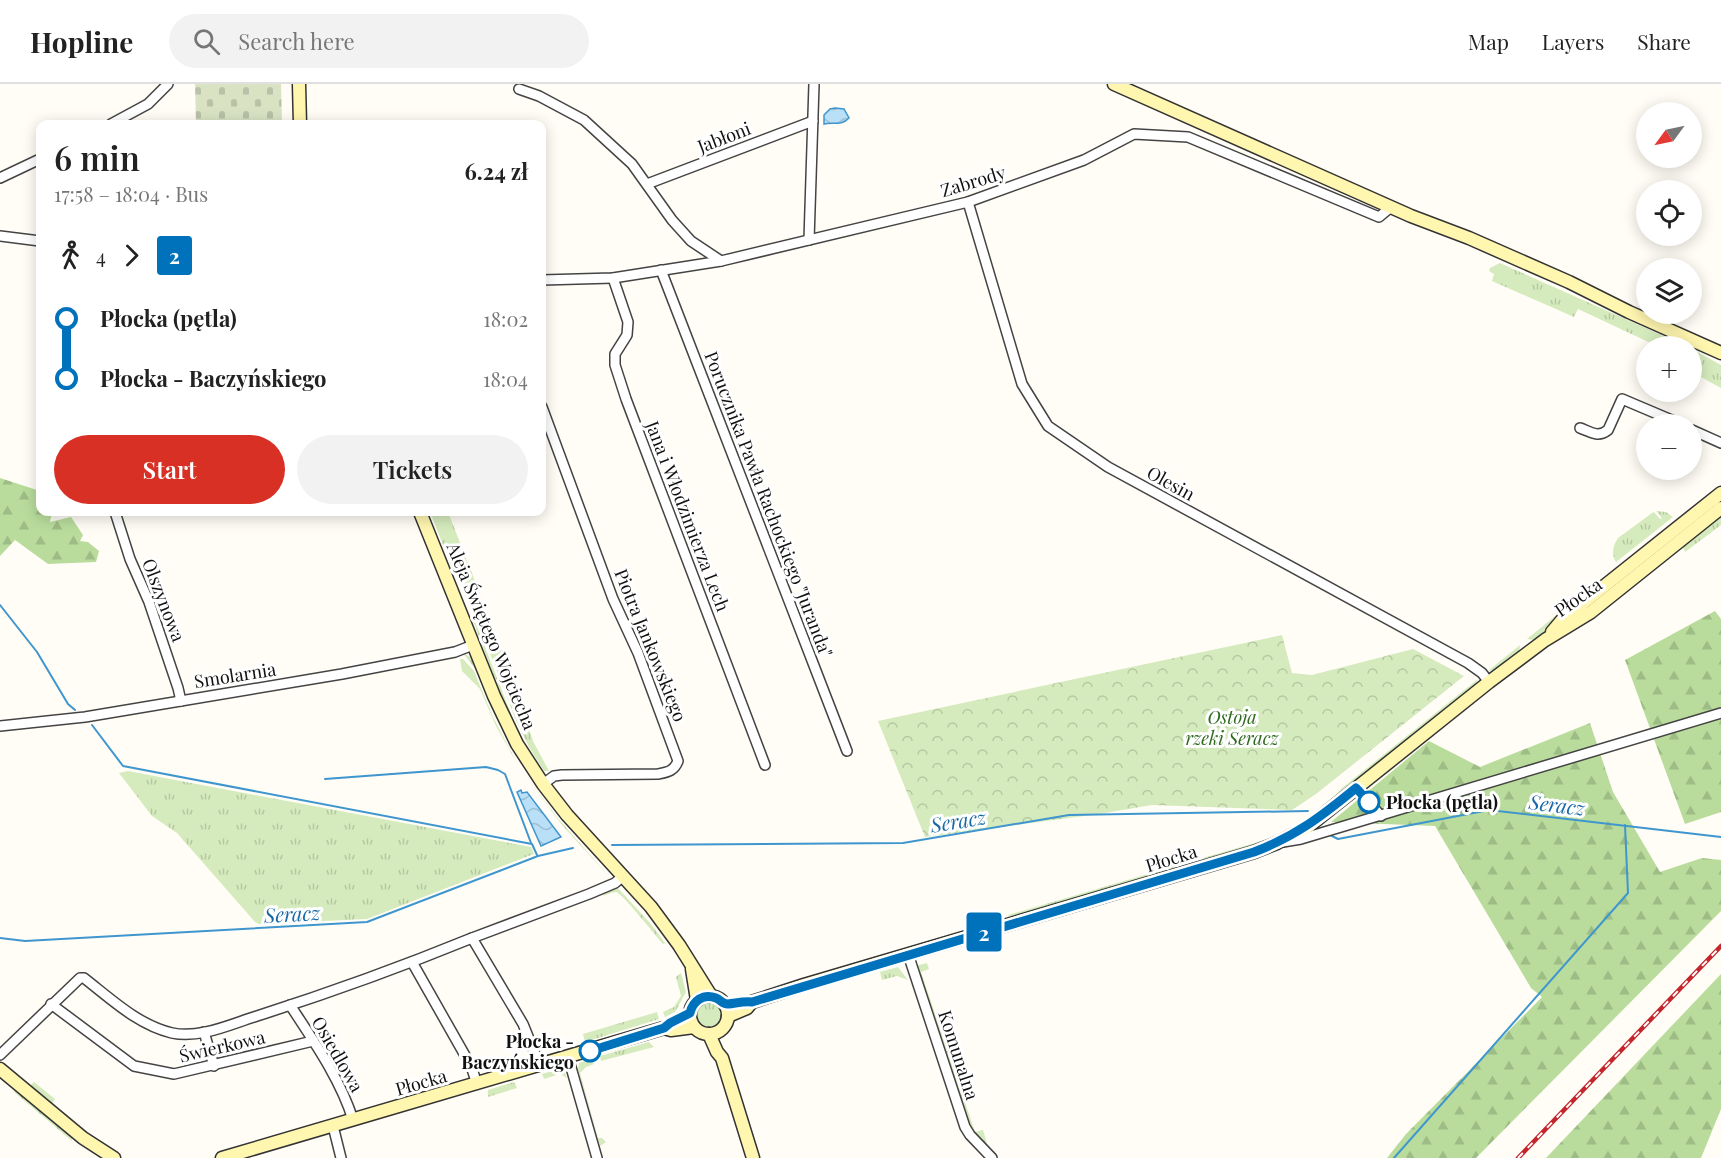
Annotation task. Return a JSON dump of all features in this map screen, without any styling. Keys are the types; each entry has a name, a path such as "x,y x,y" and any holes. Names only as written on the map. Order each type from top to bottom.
{"street":[{"path":"118,120 148,104 168,84"},
{"path":"299,84 300,120"},
{"path":"809,240 814,84"},
{"path":"1114,84 1412,216 1489,255 1629,312 1680,336"},
{"path":"519,89 539,96 585,120 632,164 672,220 691,241 721,261"},
{"name":"Jabłoni","path":"647,184 813,121"},
{"name":"Zabrody","path":"546,280 613,278 721,261 968,202 1084,160 1134,134 1188,137 1379,218 1391,207"},
{"path":"0,178 36,161"},
{"name":"Olesin","path":"968,202 1022,384 1048,426 1108,467 1468,663 1482,673 1489,682"},
{"path":"0,236 36,240"},
{"name":"Porucznika Pawła Rachockiego \"Juranda\"","path":"661,270 847,751"},
{"name":"Jana i Włodzimierza Lech","path":"613,278 628,322 627,335 615,354 615,365 765,765"},
{"path":"1702,345 1721,353"},
{"path":"1702,349 1721,360"},
{"path":"1580,428 1597,435 1604,434 1622,399 1657,414"},
{"name":"Piotra Jankowskiego","path":"543,784 554,776 562,775 670,772 676,767 678,761 642,662 613,599 546,418"},
{"path":"1702,434 1721,443"},
{"name":"Płocka","path":"724,1003 752,1002 1247,854 1277,843 1309,825 1545,640 1591,612 1624,578 1690,525 1721,493"},
{"name":"Płocka","path":"1690,525 1721,508"},
{"name":"Olszynowa","path":"116,516 130,559 149,602 181,701"},
{"name":"Aleja Świętego Wojciecha","path":"422,516 504,719 543,784 567,815 668,929 711,996"},
{"name":"Smolarnia","path":"0,726 85,717 342,674 455,652 473,645"},
{"path":"1277,843 1301,839 1381,816 1721,713"},
{"path":"1356,788 1381,816"},
{"path":"0,1055 80,978 84,978 143,1023 174,1034 204,1032 290,1005 412,962 589,894 615,883 623,876"},
{"path":"472,938 523,1024 540,1066"},
{"name":"Komunalna","path":"908,954 965,1127 992,1158"},
{"path":"412,962 471,1066 477,1084"},
{"name":"Aleja Świętego Wojciecha","path":"692,969 697,1000"},
{"path":"711,996 724,1003 728,1016 725,1024 714,1032 701,1032 694,1027 690,1013 697,1000 711,996"},
{"name":"Płocka","path":"728,1016 747,1008 752,1002"},
{"name":"Świerkowa","path":"51,1004 134,1066 174,1074 313,1041"},
{"name":"Osiedlowa","path":"290,1005 348,1104 353,1120"},
{"name":"Płocka","path":"222,1158 664,1028 690,1013"},
{"name":"Płocka","path":"664,1028 671,1030 694,1027"},
{"path":"204,1032 213,1066"},
{"path":"714,1032 717,1052 722,1058 753,1158"},
{"path":"568,1057 597,1158"},
{"path":"0,1069 83,1138 114,1158"},
{"path":"333,1126 341,1158"},
{"path":"83,1138 100,1158"}],"green space":[{"path":"195,84 281,84 282,120 196,120"},
{"path":"1500,263 1664,336 1636,336 1578,309 1574,317 1492,281 1494,274 1489,271 1490,268"},
{"path":"1702,355 1721,365 1721,388 1702,378"},
{"path":"0,478 36,490 36,516 51,516 50,522 71,517 83,535 80,541 88,542 99,551 96,562 48,564 15,540 0,556"},
{"path":"1656,511 1666,512 1673,517 1616,562 1613,550 1618,538 1654,512 1660,519 1662,518"},
{"path":"432,516 450,516 501,648 533,741 549,771 544,771 515,718 470,602 451,565"},
{"path":"1721,516 1721,525 1685,552 1683,547 1685,545"},
{"path":"1602,578 1562,618 1534,640 1527,639"},
{"path":"1715,611 1721,619 1721,812 1685,824 1625,660"},
{"path":"474,623 476,623 523,745 508,714"},
{"name":"Ostoja rzeki Seracz","path":"1282,635 1292,673 1312,675 1413,649 1464,676 1316,794 1292,810 1152,805 925,837 878,721"},
{"path":"1520,645 1519,652 1497,669 1488,671"},
{"path":"463,653 473,658 521,763 496,718 476,670"},
{"path":"460,659 463,659 474,671 493,717 518,765 496,726 480,689 462,671"},
{"path":"1478,679 1474,687 1316,813 1342,788"},
{"path":"1590,723 1613,792 1660,872 1702,858 1721,860 1721,911 1476,1158 1387,1158 1406,1134 1542,997 1531,988 1435,826 1331,822 1429,741 1480,767"},
{"path":"128,771 531,847 534,854 367,919 259,924 177,833 152,816 119,773"},
{"path":"522,771 556,816 611,879 562,825"},
{"path":"1280,836 1252,847 1204,862 1203,858"},
{"path":"1175,866 1173,870 1013,918 1008,915"},
{"path":"617,887 665,943 663,944 619,894 614,892 602,896"},
{"path":"927,963 929,969 921,972 975,1132 983,1130 987,1143 983,1143 969,1128 915,966"},
{"path":"898,967 908,980 897,976 882,980 880,972"},
{"path":"681,973 686,992 675,1012 665,1017 663,1012 674,1007 681,996 676,977"},
{"path":"1721,974 1721,1109 1701,1158 1546,1158"},
{"path":"709,1003 714,1004 720,1010 720,1020 714,1026 709,1027 704,1026 698,1020 697,1015 698,1010 704,1004"},
{"path":"657,1012 659,1019 585,1042 583,1034"},
{"path":"649,1042 654,1047 601,1061 600,1056"},
{"path":"589,1060 594,1064 586,1067 580,1073 598,1138 606,1142 600,1146 578,1069 579,1063"},
{"path":"563,1068 567,1078 560,1074 544,1079 542,1074"},
{"path":"34,1082 55,1099 52,1104 30,1086"},
{"path":"514,1082 517,1088 488,1097 488,1090"},
{"path":"17,1089 71,1135 72,1141 14,1092"}],"water":[{"path":"830,109 844,109 849,118 840,123 824,124 824,115"},
{"path":"521,790 522,793 527,792 561,837 541,846 517,792"}],"waterway":[{"path":"0,605 37,652 68,704 75,710"},
{"path":"92,725 123,766 532,844 537,855"},
{"path":"325,779 486,767 498,770 505,774 531,843"},
{"name":"Seracz","path":"1330,835 1338,839 1489,810 1721,837"},
{"name":"Seracz","path":"612,845 903,843 1069,815 1308,811"},
{"path":"1394,1158 1628,893 1625,825"},
{"name":"Seracz","path":"0,938 25,941 367,922 538,856 573,848"}],"railway":[{"path":"1518,1158 1721,946"}],"bus line":[{"name":"2","path":"590,1051 664,1028 690,1013 697,1000 702,998 711,996 728,1004 752,1002 1254,852 1292,836 1356,788 1369,802"}],"place":[{"name":"Płocka (pętla)","path":"1369,802"},
{"name":"Płocka - Baczyńskiego","path":"590,1051"}]}
